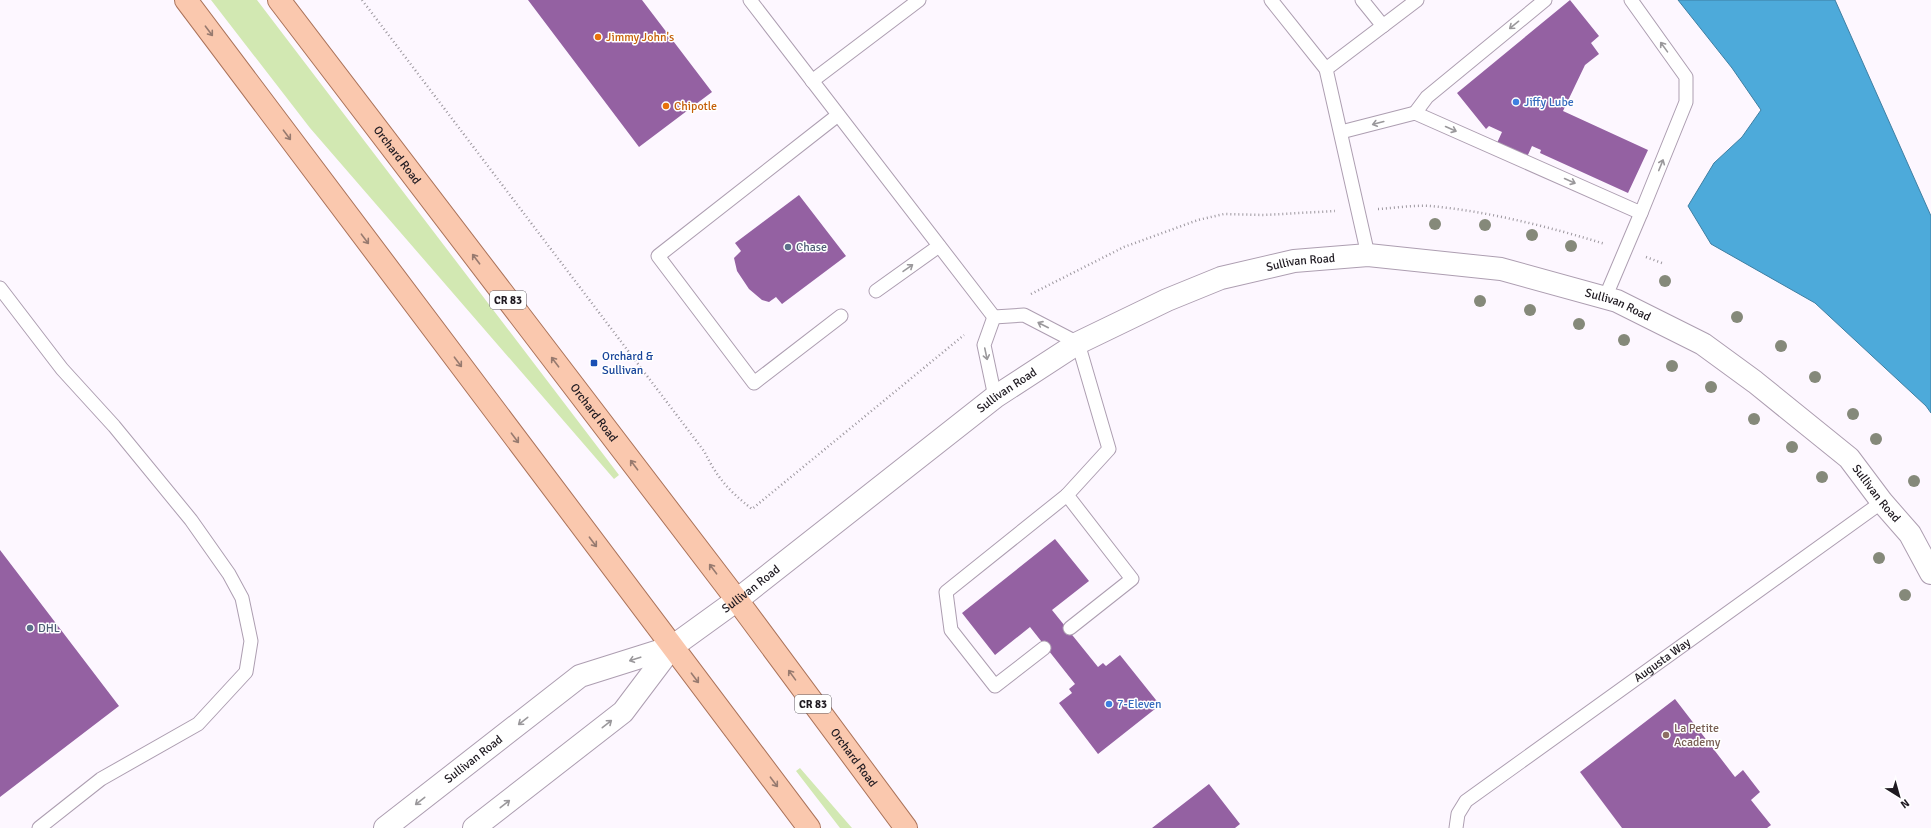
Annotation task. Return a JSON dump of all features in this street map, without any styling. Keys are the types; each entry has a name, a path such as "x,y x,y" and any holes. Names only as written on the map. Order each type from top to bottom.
{"main road":[{"path":"186,0 809,828"},
{"name":"Orchard Road","path":"279,0 737,600 906,828"}],"street":[{"name":"Sullivan Road","path":"474,828 623,712 672,647 737,600 995,397 1078,343 1167,300 1221,278 1294,261 1368,255 1501,269 1616,301 1703,344 1761,387 1849,458 1882,502 1910,534 1931,574"},
{"name":"Sullivan Road","path":"385,828 580,676 672,647"}],"lane":[{"path":"750,0 994,317"},
{"path":"812,81 919,0"},
{"path":"1272,0 1326,69 1368,255"},
{"path":"1362,0 1382,26"},
{"path":"1326,69 1417,0"},
{"path":"1415,113 1427,97 1544,0"},
{"path":"1605,298 1686,102 1686,77 1631,0"},
{"path":"1341,132 1415,113 1641,213"},
{"path":"838,115 658,256 754,383 841,316"},
{"path":"876,291 939,246"},
{"path":"0,288 62,369 114,426 191,520 229,574 242,598 251,641 246,672 198,724 101,779 39,828"},
{"path":"994,317 1024,315 1078,343 1109,449 1067,495 946,592 951,630 995,686 1044,648"},
{"path":"994,317 984,345 995,397"},
{"path":"1067,495 1132,579 1070,628"},
{"name":"Augusta Way","path":"1456,828 1458,814 1466,801 1882,502"}],"path":[{"path":"362,0 704,451 717,476 732,493 752,509"}],"green space":[{"path":"211,0 257,0 619,475 614,479 310,128"},
{"path":"800,768 852,828 840,828 796,771"}],"water":[{"path":"1678,0 1835,0 1931,216 1931,413 1926,406 1815,303 1711,244 1688,206 1714,163 1742,137 1761,110 1732,68"}],"building":[{"path":"528,0 642,0 712,92 639,147"},
{"name":"Jiffy Lube","path":"1570,0 1599,36 1591,43 1599,54 1585,65 1563,111 1648,150 1628,193 1540,153 1541,150 1532,146 1527,157 1497,143 1502,132 1489,126 1486,129 1457,93"},
{"name":"Chase","path":"799,195 846,256 782,304 776,297 769,302 762,300 749,289 737,271 734,258 741,251 735,243"},
{"name":"7-Eleven","path":"1055,539 1089,581 1052,610 1098,667 1103,663 1106,666 1120,655 1160,705 1098,754 1059,703 1072,693 1069,689 1075,684 1030,627 995,655 962,613"},
{"name":"DHL","path":"0,550 119,706 0,797"},
{"name":"La Petite Academy","path":"1675,699 1735,777 1743,770 1760,792 1751,800 1771,825 1767,828 1622,828 1580,772"},
{"path":"1209,784 1240,824 1235,828 1152,828"}],"place":[{"name":"Jimmy John's","path":"598,37"},
{"name":"Jiffy Lube","path":"1516,102"},
{"name":"Chipotle","path":"666,106"},
{"name":"Chase","path":"788,247"},
{"name":"Orchard & Sullivan","path":"594,363"},
{"name":"DHL","path":"30,628"},
{"name":"7-Eleven","path":"1109,704"},
{"name":"La Petite Academy","path":"1666,735"}]}
